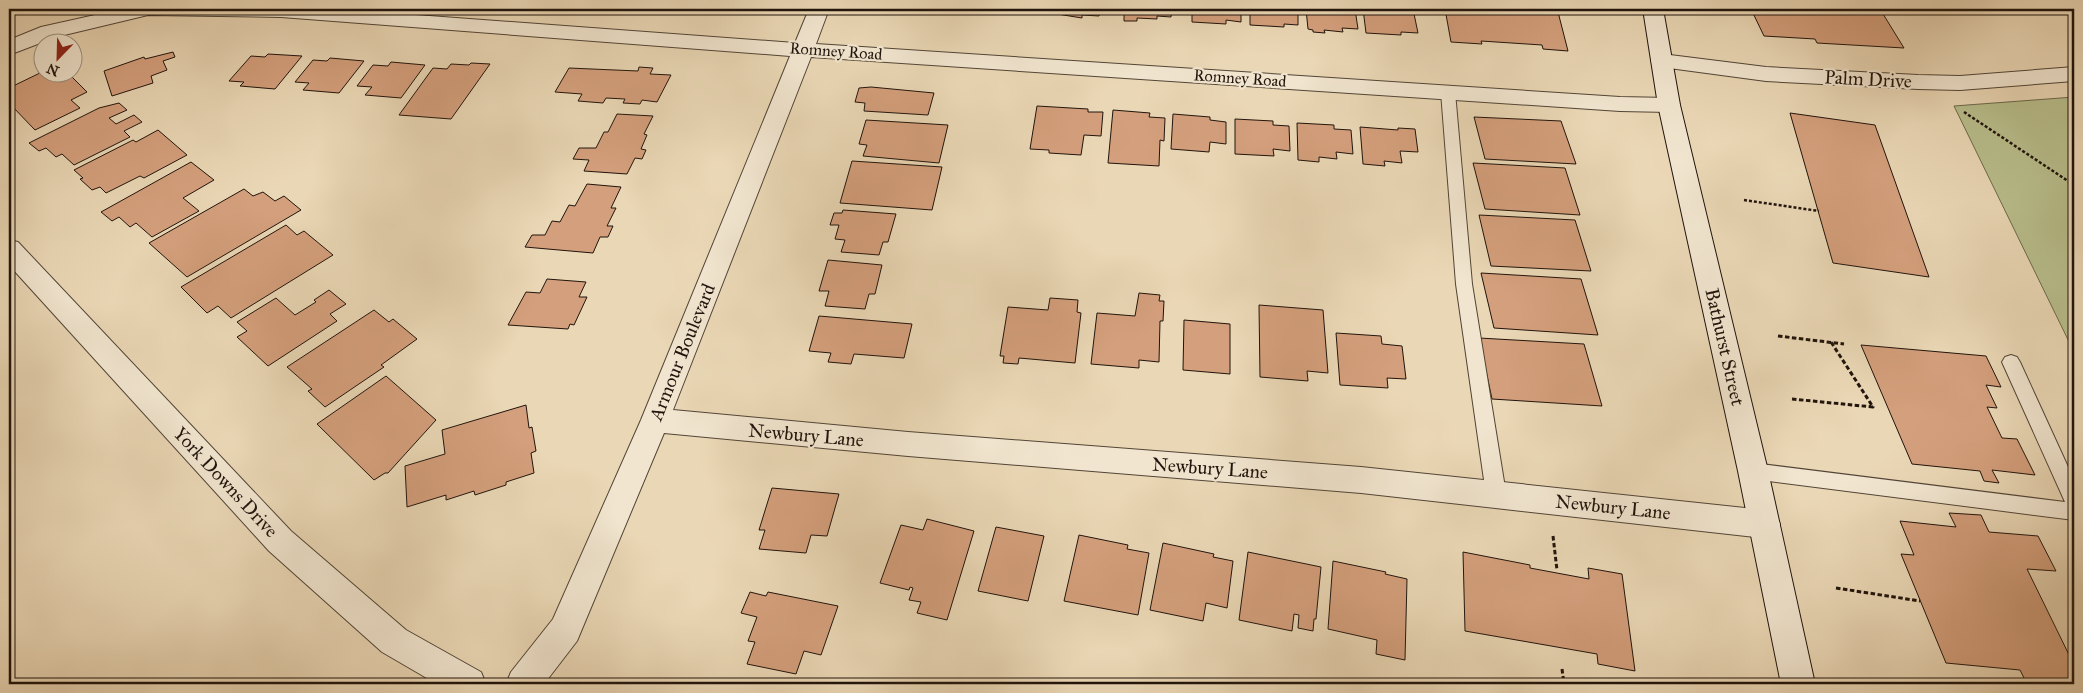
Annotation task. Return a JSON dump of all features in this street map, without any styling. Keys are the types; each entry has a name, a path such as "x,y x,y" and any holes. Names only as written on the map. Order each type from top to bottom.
{"street":[{"name":"Romney Road","path":"9,48 49,32 148,9 281,12 804,50 1669,106"},
{"name":"Armour Boulevard","path":"523,684 565,630 655,420 819,9"},
{"name":"Bathurst Street","path":"1653,9 1669,106 1754,471 1798,684"},
{"name":"Palm Drive","path":"1662,61 1766,74 1918,82 1960,82 2074,74"},
{"name":"York Downs Drive","path":"9,250 280,541 394,641 469,684"},
{"name":"Newbury Lane","path":"655,420 908,444 1361,480 1764,524"}],"lane":[{"path":"1448,92 1464,284 1496,494"},
{"path":"2011,362 2074,500"},
{"path":"1754,471 2074,512"}],"path":[{"path":"1918,82 2074,185"},
{"path":"1744,200 1819,211"},
{"path":"1778,336 1844,344"},
{"path":"1792,399 1874,407 1831,342"},
{"path":"1836,588 1920,601"},
{"path":"1562,668 1564,684"}],"green space":[{"path":"2074,97 2074,352 1954,106"}],"building":[{"path":"900,9 961,9 960,12 945,12"},
{"path":"1052,9 1115,9 1114,13 1100,13 1099,16 1082,15 1082,18 1051,13"},
{"path":"1124,9 1172,9 1171,17 1157,16 1157,19 1137,18 1137,21 1124,21"},
{"path":"1192,9 1241,9 1241,22 1226,20 1226,24 1192,22"},
{"path":"1250,9 1298,9 1298,25 1284,24 1284,27 1250,25"},
{"path":"1306,9 1355,9 1358,29 1342,28 1343,32 1324,30 1325,33 1313,32 1313,30 1308,29"},
{"path":"1363,9 1413,9 1418,33 1401,32 1401,35 1366,33"},
{"path":"1445,9 1478,9 1479,11 1534,14 1534,11 1558,12 1568,51 1543,49 1542,45 1481,41 1482,44 1451,42"},
{"path":"1751,9 1880,9 1904,48 1817,43 1815,39 1764,36"},
{"path":"2051,9 2074,9 2074,13 2053,11"},
{"path":"173,52 175,57 163,61 167,70 151,76 153,83 112,96 104,71 144,57 145,59"},
{"path":"268,54 302,56 275,89 240,86 244,82 229,81 251,56 265,57"},
{"path":"330,58 364,61 339,93 303,90 309,83 295,82 313,60 327,61"},
{"path":"391,62 425,65 401,98 365,95 372,87 357,86 373,65 388,66"},
{"path":"471,63 490,64 451,119 399,115 433,68 447,69 451,64 469,65"},
{"path":"639,67 653,68 650,74 671,75 657,102 642,100 640,104 623,103 625,99 606,98 603,103 578,101 582,94 555,92 569,68 638,71"},
{"path":"32,77 32,82 77,82 87,92 71,100 80,108 35,130 9,103 9,88"},
{"path":"871,87 934,93 928,115 864,111 865,103 855,102 859,88"},
{"path":"119,103 127,110 109,118 116,124 134,115 142,122 124,131 130,137 74,165 62,154 56,157 46,148 39,151 29,143 99,108"},
{"path":"1037,106 1088,109 1088,112 1103,112 1101,136 1084,135 1081,155 1049,153 1049,150 1030,149"},
{"path":"1113,110 1150,113 1149,117 1165,118 1164,141 1160,140 1159,166 1108,163"},
{"path":"1790,113 1875,125 1929,277 1833,263"},
{"path":"617,114 653,116 644,134 647,135 641,149 646,150 642,159 635,158 627,174 584,171 589,160 573,159 579,148 596,148 604,132 608,132"},
{"path":"1173,114 1210,117 1210,120 1226,122 1226,144 1210,142 1209,152 1171,149"},
{"path":"1474,117 1561,121 1576,164 1485,159"},
{"path":"1235,119 1273,121 1273,125 1289,126 1290,151 1273,149 1274,156 1235,154"},
{"path":"866,120 948,125 939,163 863,156 867,145 859,144"},
{"path":"1297,123 1334,125 1334,129 1351,130 1353,154 1336,152 1337,159 1319,157 1319,162 1298,160"},
{"path":"1360,127 1398,130 1398,128 1415,129 1418,152 1400,151 1402,163 1384,161 1385,166 1363,164"},
{"path":"158,130 187,155 144,178 140,176 106,193 100,187 92,190 80,179 83,178 74,170 133,140 136,142"},
{"path":"852,161 942,167 932,210 840,203"},
{"path":"191,162 214,180 183,198 199,211 152,237 136,223 130,227 119,217 112,221 101,212"},
{"path":"1473,163 1565,168 1580,215 1485,209"},
{"path":"587,184 621,187 611,208 616,208 607,226 613,226 608,237 600,237 593,253 525,247 532,235 545,235 552,221 560,222 569,205 575,206"},
{"path":"244,189 253,196 263,192 275,201 284,196 301,210 187,277 149,243"},
{"path":"843,210 896,214 888,242 883,242 879,255 841,252 845,240 835,239 839,225 830,225 834,213 842,213"},
{"path":"1479,215 1575,220 1591,271 1491,266"},
{"path":"286,225 297,235 304,231 333,255 231,318 218,306 207,313 181,287"},
{"path":"828,260 882,265 875,294 869,294 865,309 825,306 829,291 819,291"},
{"path":"1481,273 1581,279 1598,335 1494,328"},
{"path":"547,279 586,282 579,297 587,297 574,325 570,324 568,329 508,325 526,292 540,293"},
{"path":"329,290 346,304 330,314 337,321 268,366 237,337 247,331 237,322 276,298 295,315 316,302 314,300"},
{"path":"1139,293 1160,295 1159,301 1164,301 1163,321 1160,321 1159,362 1139,360 1139,368 1091,364 1097,313 1135,316"},
{"path":"1050,298 1078,300 1077,312 1081,313 1075,363 1019,358 1018,364 1003,363 1004,356 1000,356 1008,307 1048,310"},
{"path":"1259,305 1323,310 1328,373 1307,371 1308,381 1260,377"},
{"path":"374,310 389,322 393,319 417,339 381,365 384,367 325,407 308,391 312,389 287,367"},
{"path":"819,316 912,324 904,358 854,354 851,364 828,362 831,353 809,351"},
{"path":"1184,320 1230,324 1230,374 1183,370"},
{"path":"1336,333 1381,336 1382,344 1402,346 1406,379 1387,378 1388,388 1340,385"},
{"path":"1479,338 1584,344 1602,406 1492,399"},
{"path":"1861,345 1986,356 2001,387 1986,385 1997,408 1987,407 2002,438 2017,439 2035,475 1992,470 1999,483 1984,481 1980,471 1912,464"},
{"path":"386,376 436,420 388,473 374,480 317,424"},
{"path":"526,405 529,428 532,427 536,451 531,453 534,473 475,495 474,491 446,500 446,495 407,507 405,466 445,454 442,430"},
{"path":"772,488 839,494 827,536 811,535 806,553 759,549 765,530 759,530"},
{"path":"1949,513 1981,515 1989,532 2038,536 2056,571 2027,569 2074,665 2074,684 2027,684 2020,670 1946,663 1901,554 1914,555 1900,521 1956,527"},
{"path":"927,519 974,531 947,620 917,613 921,602 909,600 913,588 910,587 909,590 880,583 901,525 923,530"},
{"path":"996,527 1044,536 1028,601 978,591"},
{"path":"1079,535 1128,545 1127,549 1149,553 1138,615 1064,601"},
{"path":"1163,543 1214,554 1213,557 1233,561 1227,608 1206,603 1203,621 1150,610"},
{"path":"1248,552 1321,567 1313,631 1298,628 1299,615 1294,614 1292,631 1239,620"},
{"path":"1463,552 1530,565 1530,568 1589,579 1588,568 1622,574 1635,671 1598,664 1597,654 1465,631"},
{"path":"1333,561 1386,572 1385,574 1407,579 1405,660 1376,654 1377,640 1328,629"},
{"path":"750,592 766,596 768,592 838,606 821,655 804,651 796,674 747,664 755,642 748,641 757,617 741,613"}]}
